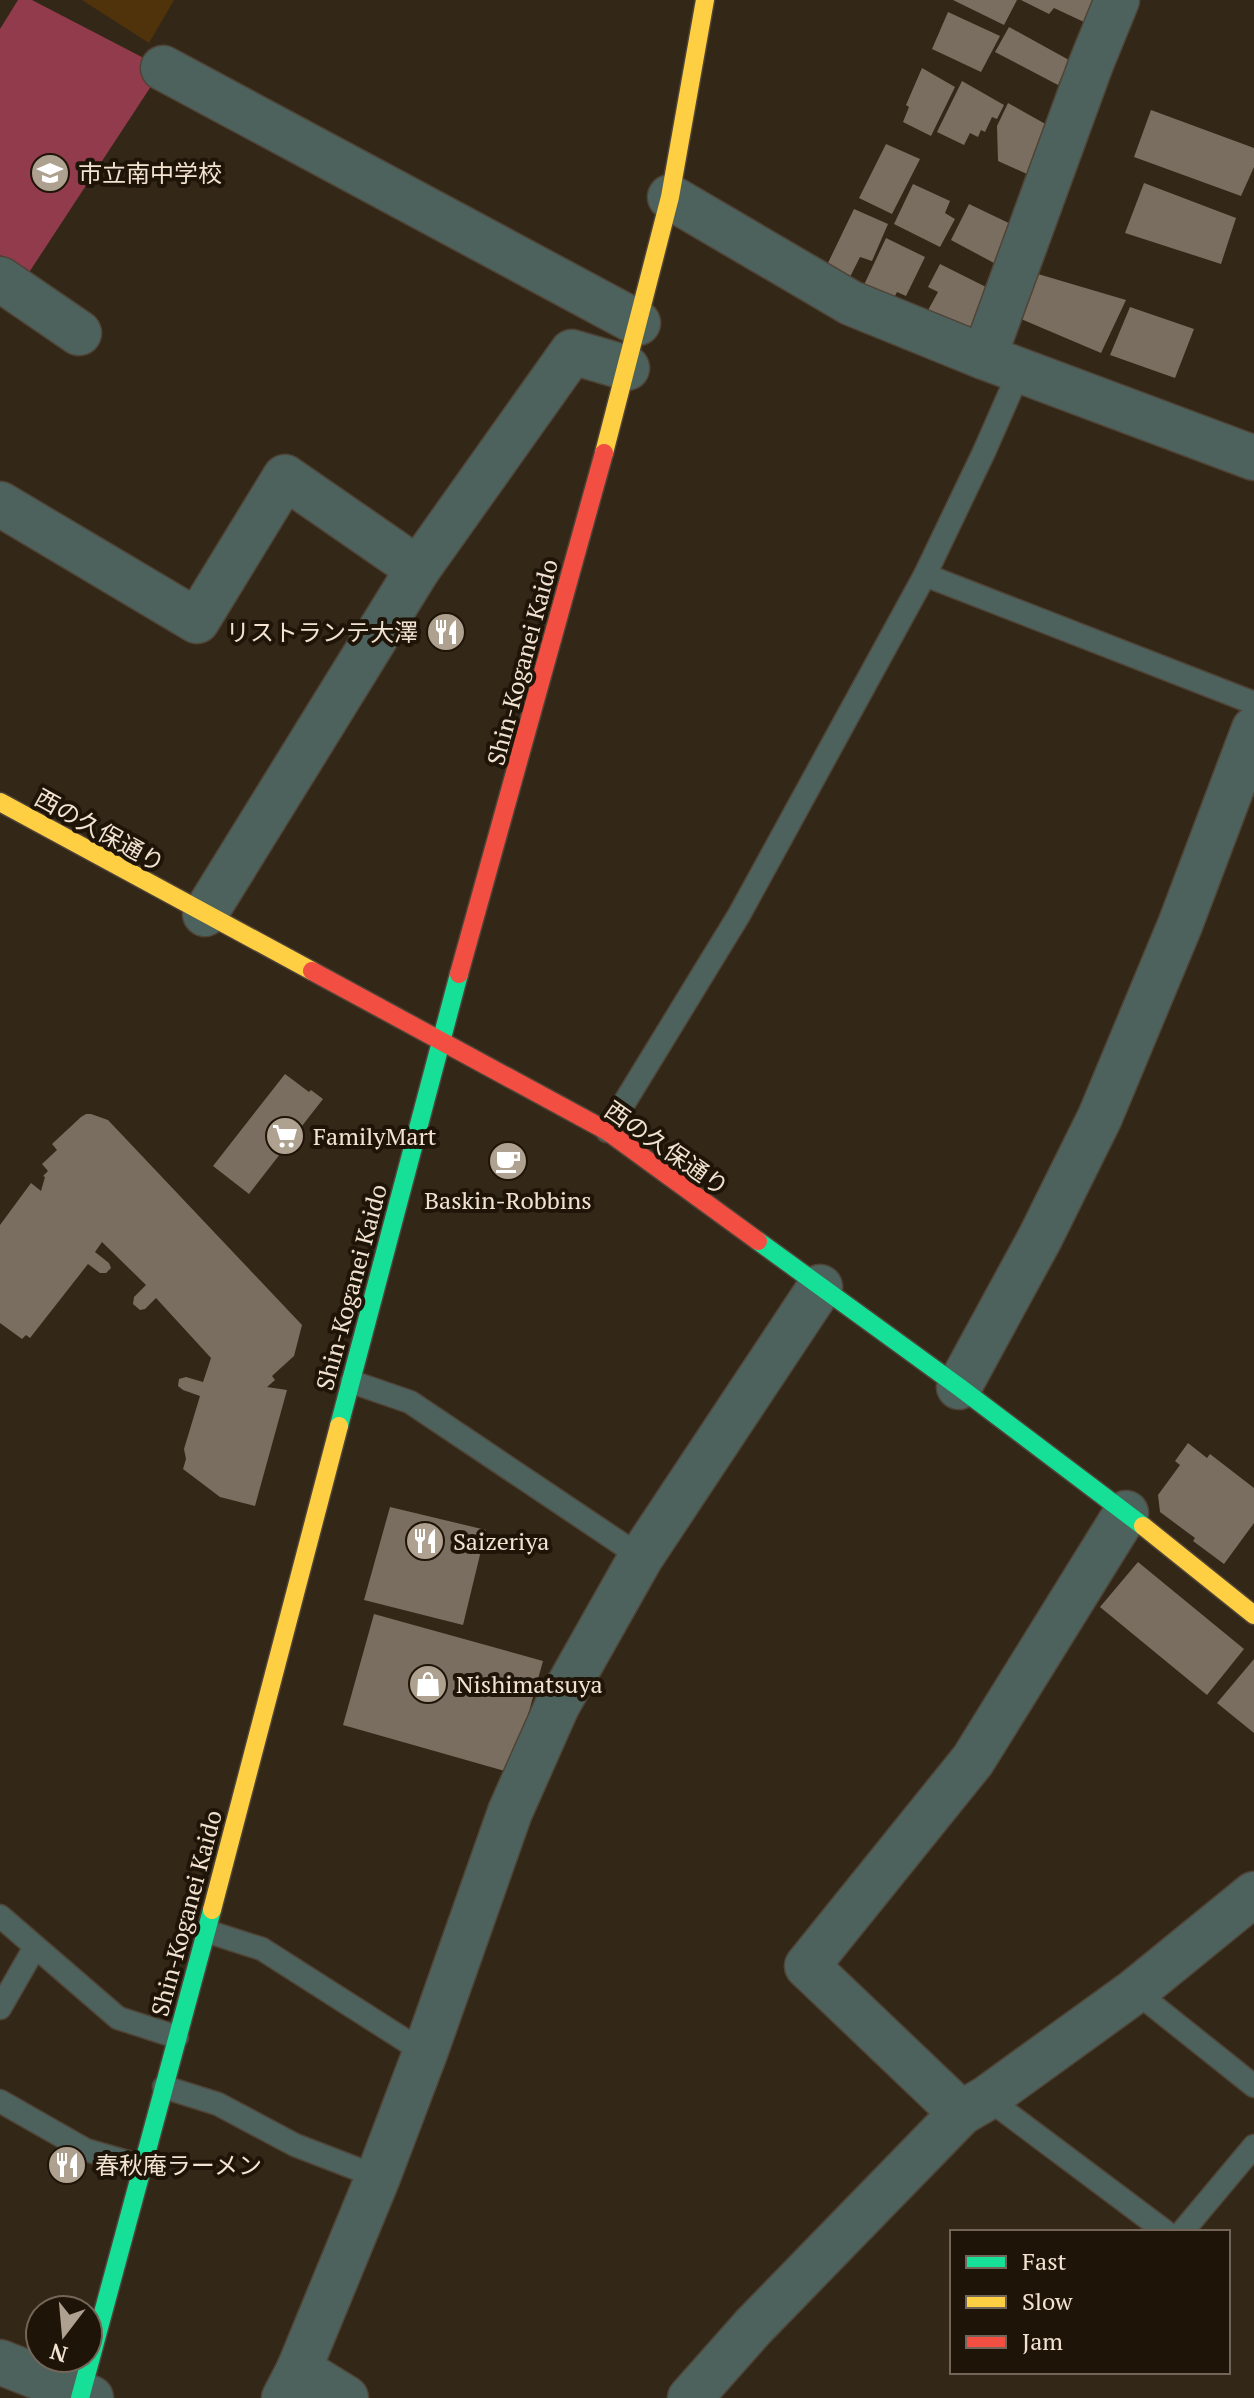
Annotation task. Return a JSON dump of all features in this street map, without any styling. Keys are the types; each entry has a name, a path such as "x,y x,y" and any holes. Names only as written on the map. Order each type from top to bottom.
{"main road":[{"name":"Shin-Koganei Kaido","path":"84,2397 142,2166 440,1041 627,368 670,197 705,0"},
{"name":"西の久保通り","path":"0,802 607,1131 959,1387 1126,1513 1254,1615"}],"street":[{"path":"1002,363 1091,64 1117,0"},
{"path":"163,68 638,323"},
{"path":"670,197 851,303 1254,458"},
{"path":"0,279 79,333"},
{"path":"205,914 418,569 572,352 627,368"},
{"path":"0,504 197,621 285,477 418,569"},
{"path":"959,1387 1040,1238 1100,1117 1180,925 1243,792 1254,729"},
{"path":"346,2398 291,2384 378,2177 510,1812 557,1706 641,1557 820,1287"},
{"path":"974,2106 807,1966 973,1760 1126,1513"},
{"path":"690,2398 753,2327 974,2106 1135,1991 1254,1894"},
{"path":"0,2362 84,2397"}],"lane":[{"path":"607,1131 739,915 925,575 984,452 1002,363"},
{"path":"925,575 1254,703"},
{"path":"352,1382 410,1402 641,1557"},
{"path":"0,1916 118,2018 177,2037"},
{"path":"206,1931 262,1949 425,2053"},
{"path":"0,2008 35,1947"},
{"path":"1135,1991 1254,2086"},
{"path":"164,2087 218,2104 295,2145 378,2177"},
{"path":"0,2101 86,2150 142,2166"},
{"path":"974,2106 1163,2230"},
{"path":"1184,2230 1254,2146"}],"shaded area":[{"name":"市立南中学校","path":"18,0 32,0 163,68 28,274 0,255 0,29"},
{"path":"82,0 174,0 149,43"}],"building":[{"path":"953,0 1017,0 1004,25"},
{"path":"1021,0 1096,0 1084,22 1054,8 1049,14"},
{"path":"948,12 1000,36 981,72 932,49"},
{"path":"1009,27 1069,60 1058,85 995,52"},
{"path":"922,68 955,87 931,136 903,122 909,107 906,105"},
{"path":"962,81 1004,105 997,119 992,117 985,132 981,130 978,137 970,133 964,145 937,132"},
{"path":"1008,103 1049,126 1027,174 998,161 997,126"},
{"path":"1151,110 1254,148 1254,167 1241,196 1134,157"},
{"path":"886,144 920,159 892,214 859,198"},
{"path":"1144,183 1236,218 1221,264 1125,233"},
{"path":"913,184 950,201 945,213 955,219 940,247 894,224"},
{"path":"969,204 1015,226 994,263 951,240"},
{"path":"854,209 888,224 872,261 860,257 849,279 826,267"},
{"path":"886,238 925,257 906,296 897,292 892,302 863,287"},
{"path":"940,264 992,290 970,332 927,312 938,292 928,287"},
{"path":"1038,274 1126,300 1101,353 1021,319"},
{"path":"1130,307 1194,329 1175,378 1110,355"},
{"path":"285,1074 323,1099 249,1194 213,1166"},
{"path":"86,1114 108,1120 302,1325 294,1356 272,1376 275,1380 267,1387 287,1390 255,1506 220,1497 183,1469 186,1459 184,1449 200,1396 178,1386 179,1379 186,1377 203,1382 211,1358 156,1298 145,1309 140,1310 133,1304 134,1297 146,1285 102,1242 95,1252 111,1268 106,1273 100,1273 88,1264 30,1338 26,1335 22,1339 0,1323 0,1225 31,1183 41,1191 43,1176 48,1171 42,1164 57,1150 52,1144"},
{"path":"1188,1443 1207,1458 1210,1454 1254,1488 1254,1523 1224,1564 1160,1512 1158,1495 1180,1465 1175,1461"},
{"path":"390,1507 486,1530 463,1625 364,1600"},
{"path":"1138,1562 1244,1649 1207,1695 1100,1607"},
{"path":"374,1614 543,1661 512,1773 343,1725"},
{"path":"1254,1659 1254,1733 1217,1703"}],"traffic: fast":[{"path":"339,1426 459,974"},
{"path":"758,1241 1143,1526"},
{"path":"80,2398 212,1910"}],"traffic: slow":[{"path":"604,453 670,197 705,0"},
{"path":"0,802 312,971"},
{"path":"212,1910 339,1426"},
{"path":"1143,1526 1254,1615"}],"traffic: jam":[{"path":"459,974 604,453"},
{"path":"312,971 607,1131 758,1241"}],"place":[{"name":"市立南中学校","path":"50,173"},
{"name":"リストランテ大澤","path":"446,632"},
{"name":"FamilyMart","path":"285,1136"},
{"name":"Baskin-Robbins","path":"508,1161"},
{"name":"Saizeriya","path":"425,1541"},
{"name":"Nishimatsuya","path":"428,1684"},
{"name":"春秋庵ラーメン","path":"67,2165"}]}
